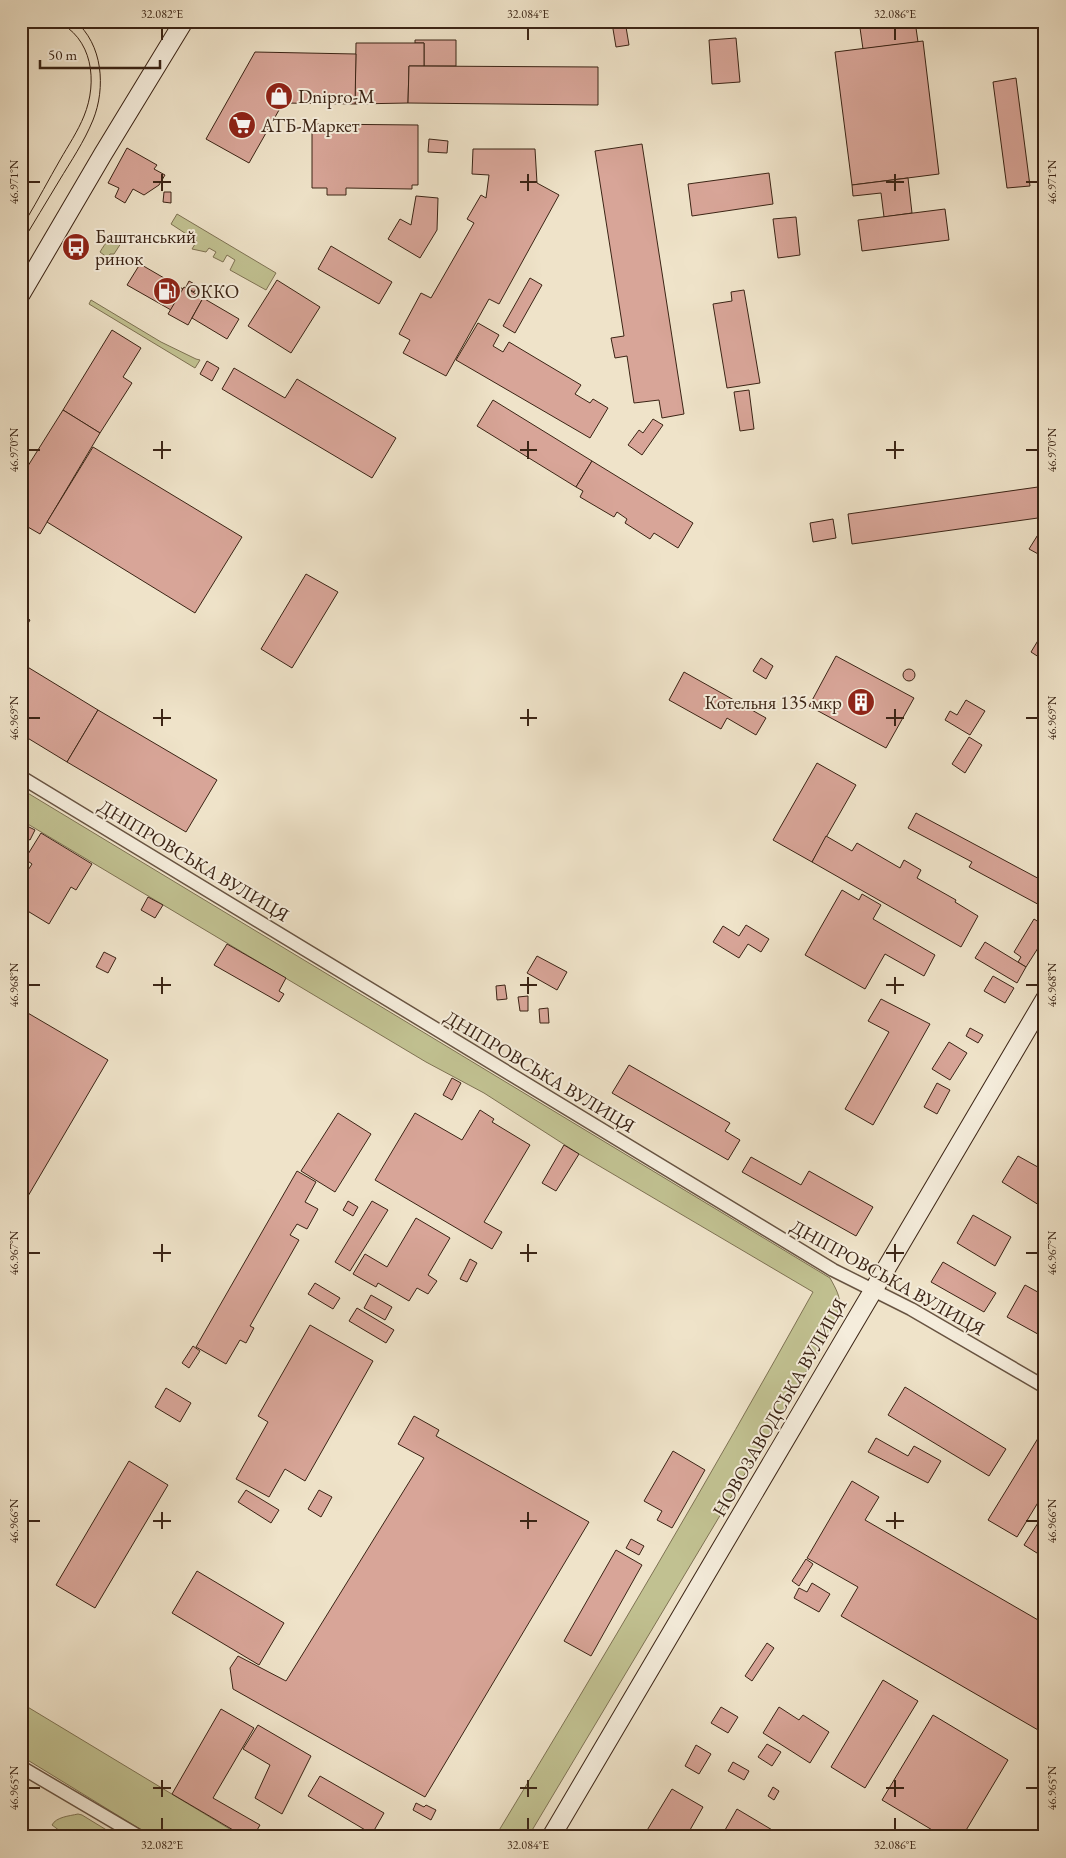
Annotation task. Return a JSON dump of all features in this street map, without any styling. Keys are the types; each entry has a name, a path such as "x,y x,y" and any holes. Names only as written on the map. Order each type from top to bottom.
{"street":[{"path":"21,294 102,154 184,21"},
{"name":"ДНІПРОВСЬКА ВУЛИЦЯ","path":"21,777 833,1270 911,1309 1045,1387"},
{"name":"НОВОЗАВОДСЬКА ВУЛИЦЯ","path":"551,1837 1045,999"},
{"path":"21,1767 140,1837"}],"green space":[{"path":"177,214 276,273 266,290 230,270 235,260 227,255 223,262 213,257 216,252 209,248 206,252 192,249 197,241 171,224"},
{"path":"122,235 125,237 114,254 110,254 108,258 100,252 109,240"},
{"path":"91,300 161,342 200,360 195,368 89,304"},
{"path":"21,789 830,1278 837,1292 840,1303 832,1328 528,1837 495,1837 657,1566 813,1292 579,1154 484,1093 426,1062 21,820"},
{"path":"21,1703 243,1837 153,1837 21,1756"},
{"path":"78,1814 118,1837 68,1837 52,1825 54,1822 67,1816"}],"building":[{"path":"625,21 629,45 616,47 612,23"},
{"path":"859,21 915,21 918,42 863,49"},
{"path":"736,38 740,82 712,84 709,40"},
{"path":"415,40 456,40 456,66 424,66 424,43 415,43"},
{"path":"923,41 939,174 852,185 835,52"},
{"path":"356,43 424,43 424,66 409,66 408,103 355,104"},
{"path":"255,52 356,54 355,104 283,103 249,163 206,139"},
{"path":"409,66 598,67 598,105 408,103"},
{"path":"1016,78 1030,186 1007,188 993,82"},
{"path":"312,124 418,125 418,185 412,185 412,189 346,188 346,195 327,195 327,188 312,188"},
{"path":"429,139 448,141 447,153 428,152"},
{"path":"642,144 684,414 662,418 659,400 634,403 627,356 615,358 611,338 624,336 595,151"},
{"path":"127,148 157,165 154,169 165,175 159,185 144,195 133,189 125,203 115,197 119,188 108,183"},
{"path":"473,149 535,149 537,183 559,195 499,304 489,299 446,376 403,353 410,340 399,334 421,293 431,298 474,223 467,219 481,195 486,198 489,175 472,174"},
{"path":"769,173 773,204 692,216 688,184"},
{"path":"908,178 912,213 884,217 881,193 853,196 852,185"},
{"path":"164,192 171,192 171,203 163,202"},
{"path":"416,196 438,198 437,230 420,258 388,239 400,219 411,225"},
{"path":"945,209 949,240 862,251 858,220"},
{"path":"796,217 800,255 778,258 773,219"},
{"path":"331,246 392,282 379,304 318,269"},
{"path":"140,264 183,289 171,310 127,285"},
{"path":"530,278 542,285 515,333 503,326"},
{"path":"277,280 320,307 291,353 248,326"},
{"path":"189,281 198,286 194,292 186,287"},
{"path":"184,287 203,298 188,325 168,314"},
{"path":"744,290 760,383 727,388 713,304 732,301 731,292"},
{"path":"203,298 239,319 227,339 192,318"},
{"path":"478,323 499,335 493,346 503,352 509,342 581,385 575,394 590,403 593,399 608,408 590,438 456,360"},
{"path":"112,330 141,348 123,377 132,383 100,433 63,410"},
{"path":"207,361 219,368 212,381 200,374"},
{"path":"234,368 285,398 297,379 396,438 372,478 222,389"},
{"path":"749,390 754,429 740,431 734,392"},
{"path":"493,400 592,461 576,487 477,426"},
{"path":"63,410 100,433 40,534 21,523 21,477"},
{"path":"653,419 663,425 642,455 628,445 639,430 643,433"},
{"path":"93,447 242,537 195,613 47,522"},
{"path":"592,461 693,523 678,548 654,533 650,539 625,523 627,519 617,512 614,517 580,497 583,491 576,487"},
{"path":"1045,486 1045,517 852,544 848,514"},
{"path":"833,519 836,538 813,542 810,523"},
{"path":"1039,533 1045,537 1045,548 1040,555 1029,549"},
{"path":"306,574 338,592 292,668 261,649"},
{"path":"21,614 30,620 21,636"},
{"path":"1045,629 1045,661 1031,652"},
{"name":"Котельня 135 мкр","path":"836,656 914,698 886,748 809,706"},
{"path":"761,658 773,666 766,679 753,671"},
{"path":"21,663 98,710 67,762 21,734"},
{"path":"909,669 915,675 909,681 903,675"},
{"path":"684,672 766,718 756,735 727,718 721,729 669,700"},
{"path":"966,700 985,711 970,735 945,720 950,711 957,715"},
{"path":"98,710 217,780 186,832 67,762"},
{"path":"969,737 982,745 965,773 952,764"},
{"path":"817,763 856,785 812,862 773,840"},
{"path":"916,813 1045,882 1045,908 969,867 972,862 908,828"},
{"path":"27,826 35,830 30,840 21,836"},
{"path":"41,833 92,864 76,890 71,887 49,924 21,907 21,881 32,864 25,859"},
{"path":"826,836 852,851 857,843 900,868 904,860 921,870 917,878 956,900 955,902 978,916 961,947 812,862"},
{"path":"842,890 859,900 862,894 881,905 873,919 935,955 924,976 885,954 865,989 805,955"},
{"path":"148,897 163,905 155,918 141,910"},
{"path":"1034,919 1045,926 1045,937 1026,967 1018,962 1021,957 1014,952"},
{"path":"746,925 769,939 761,952 748,944 739,958 713,942 723,926 739,936"},
{"path":"985,942 1026,967 1017,983 975,958"},
{"path":"227,944 286,978 279,991 284,994 279,1002 214,965"},
{"path":"104,952 116,958 108,973 96,967"},
{"path":"537,956 567,972 557,990 527,973"},
{"path":"993,976 1014,988 1005,1003 984,991"},
{"path":"505,985 507,999 497,1000 496,986"},
{"path":"528,996 528,1011 520,1011 518,997"},
{"path":"881,999 930,1024 873,1125 845,1109 889,1032 868,1021"},
{"path":"548,1008 549,1023 540,1023 539,1009"},
{"path":"21,1009 108,1060 21,1208"},
{"path":"970,1028 983,1035 978,1043 966,1036"},
{"path":"949,1042 967,1053 950,1080 932,1069"},
{"path":"629,1065 730,1123 725,1131 740,1140 728,1160 612,1093"},
{"path":"452,1078 461,1083 452,1100 443,1095"},
{"path":"937,1083 950,1090 937,1114 924,1107"},
{"path":"480,1110 494,1119 492,1122 530,1145 484,1222 502,1232 492,1249 375,1180 415,1113 462,1140"},
{"path":"338,1113 371,1134 335,1192 301,1171"},
{"path":"564,1145 579,1154 556,1191 542,1183"},
{"path":"1018,1156 1045,1171 1045,1194 1039,1205 1002,1182"},
{"path":"751,1157 801,1185 809,1171 873,1207 856,1236 742,1172"},
{"path":"297,1171 316,1182 305,1202 318,1209 307,1229 297,1224 290,1235 299,1240 250,1326 254,1328 246,1343 240,1340 226,1364 196,1347"},
{"path":"348,1201 358,1207 353,1216 343,1210"},
{"path":"372,1201 388,1210 350,1271 335,1262"},
{"path":"973,1215 1011,1237 995,1266 957,1243"},
{"path":"416,1218 450,1238 428,1275 437,1281 428,1294 417,1288 409,1301 378,1283 376,1287 353,1274 365,1254 387,1267"},
{"path":"470,1259 477,1263 467,1282 460,1279"},
{"path":"943,1262 996,1293 984,1312 931,1282"},
{"path":"315,1283 340,1298 333,1309 308,1294"},
{"path":"1025,1285 1045,1296 1045,1338 1007,1317"},
{"path":"371,1295 392,1307 385,1320 364,1308"},
{"path":"357,1308 394,1330 386,1343 349,1321"},
{"path":"310,1325 373,1361 305,1481 285,1469 269,1497 236,1479 268,1422 258,1416"},
{"path":"193,1346 200,1351 189,1368 182,1363"},
{"path":"905,1387 1006,1449 989,1476 888,1415"},
{"path":"166,1388 191,1403 180,1422 155,1407"},
{"path":"414,1416 439,1430 436,1436 589,1522 425,1797 233,1689 230,1668 238,1656 286,1681 424,1458 398,1444"},
{"path":"1040,1435 1045,1438 1045,1491 1017,1537 988,1520"},
{"path":"876,1438 908,1456 914,1446 941,1461 928,1483 868,1452"},
{"path":"673,1451 705,1470 672,1528 657,1520 662,1511 644,1501"},
{"path":"129,1461 168,1485 95,1608 56,1585"},
{"path":"852,1481 879,1497 865,1520 1045,1624 1045,1734 841,1616 858,1587 807,1558"},
{"path":"246,1490 279,1510 271,1523 238,1502"},
{"path":"319,1490 332,1497 321,1517 308,1509"},
{"path":"1045,1512 1045,1558 1024,1545"},
{"path":"631,1539 644,1546 639,1555 626,1548"},
{"path":"616,1550 642,1565 591,1656 564,1641"},
{"path":"806,1559 813,1564 799,1586 792,1581"},
{"path":"197,1571 284,1623 259,1665 172,1613"},
{"path":"812,1583 830,1594 819,1612 794,1598 799,1588 807,1592"},
{"path":"767,1643 774,1648 752,1681 745,1676"},
{"path":"883,1680 918,1701 865,1788 831,1767"},
{"path":"721,1707 738,1717 728,1733 711,1723"},
{"path":"779,1707 799,1720 803,1715 829,1732 810,1763 763,1733"},
{"path":"221,1709 254,1728 213,1798 260,1825 253,1837 245,1837 172,1794"},
{"path":"933,1715 1008,1760 962,1837 944,1837 882,1800"},
{"path":"258,1725 311,1756 282,1814 255,1798 270,1765 243,1749"},
{"path":"767,1744 781,1752 772,1766 758,1757"},
{"path":"696,1745 711,1754 699,1774 685,1766"},
{"path":"733,1762 749,1771 744,1780 728,1771"},
{"path":"320,1776 384,1813 372,1834 308,1796"},
{"path":"773,1787 779,1791 774,1800 768,1796"},
{"path":"672,1789 703,1807 686,1837 643,1837"},
{"path":"416,1803 436,1810 431,1820 413,1810"},
{"path":"737,1809 784,1837 721,1837"}],"tram line":[{"path":"22,235 26,220 82,122 91,89 91,75 85,49 68,28 56,21"},
{"path":"21,244 81,144 97,108 100,81 96,54 91,42 75,21"}],"place":[{"name":"Dnipro-M","path":"279,96"},
{"name":"АТБ-Маркет","path":"242,125"},
{"name":"Баштанський ринок","path":"76,247"},
{"name":"ОККО","path":"167,291"},
{"name":"Котельня 135 мкр","path":"861,702"}]}
